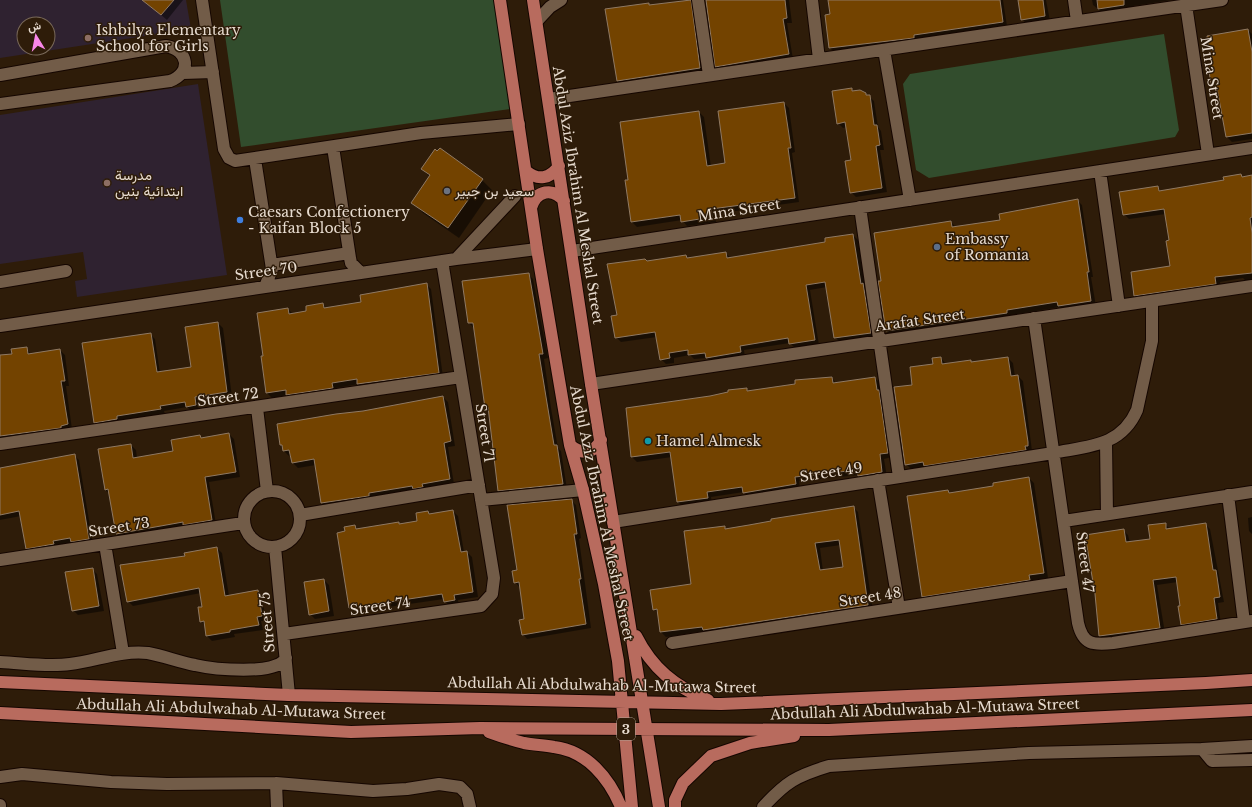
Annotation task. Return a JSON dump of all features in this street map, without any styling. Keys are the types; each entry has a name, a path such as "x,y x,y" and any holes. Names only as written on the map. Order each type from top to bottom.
{"main road":[{"name":"Abdul Aziz Ibrahim Al Meshal Street","path":"500,0 537,248 570,445 583,490 604,584 618,661 632,807"},
{"name":"Abdul Aziz Ibrahim Al Meshal Street","path":"533,0 591,384 631,624 659,807"},
{"path":"526,171 537,178 544,178 550,176 558,166"},
{"path":"531,208 533,200 538,195 545,192 553,192 560,196 564,201"},
{"path":"570,445 574,450 588,452 594,450 601,440"},
{"path":"631,624 641,646 663,674 684,690 721,704"},
{"name":"Abdullah Ali Abdulwahab Al-Mutawa Street","path":"0,682 289,695 721,704 1252,680"},
{"name":"Abdullah Ali Abdulwahab Al-Mutawa Street","path":"0,713 352,732 480,728 830,730 1252,710"},
{"path":"480,728 524,743 569,750 589,762 601,772 614,791 621,807"},
{"path":"675,807 675,800 683,783 711,756 750,743 830,730"}],"street":[{"path":"202,0 226,154 235,161 422,133 519,124"},
{"path":"537,21 550,7 561,0"},
{"path":"698,0 709,75"},
{"path":"812,0 819,59"},
{"path":"1074,0 1077,21"},
{"path":"548,99 1222,0"},
{"name":"Mina Street","path":"1186,5 1208,154"},
{"path":"0,75 166,46 174,47 180,52 184,58 185,66 183,73 170,81 0,104"},
{"path":"884,50 910,200"},
{"path":"183,73 213,72"},
{"path":"333,147 351,263 361,273"},
{"name":"Mina Street","path":"572,251 1252,148"},
{"path":"255,159 272,265 271,275 265,287"},
{"path":"1100,171 1119,306"},
{"path":"456,259 515,196"},
{"path":"860,207 899,477"},
{"name":"Street 70","path":"0,326 537,248"},
{"path":"272,265 349,253"},
{"name":"Street 71","path":"442,261 494,578 492,594 481,606"},
{"path":"0,282 66,272"},
{"name":"Arafat Street","path":"591,384 1252,286"},
{"name":"Street 49","path":"613,522 1053,453 1106,442 1117,437 1126,430 1137,410 1152,341 1152,301"},
{"name":"Street 47","path":"1034,318 1079,629 1089,643 1098,645 1248,622"},
{"name":"Street 72","path":"0,444 257,408 461,377"},
{"path":"257,408 268,491"},
{"path":"1106,442 1107,514"},
{"path":"878,480 899,608"},
{"path":"300,515 479,485"},
{"path":"481,500 583,490"},
{"path":"268,491 279,492 289,496 296,505 300,515 299,526 294,536 286,543 275,547 264,546 254,542 247,533 243,523 244,512 249,502 257,494 268,491"},
{"path":"1064,521 1252,492"},
{"path":"1228,495 1248,622"},
{"name":"Street 73","path":"0,560 243,523"},
{"path":"105,544 123,653"},
{"name":"Street 75","path":"275,547 289,695"},
{"name":"Street 48","path":"672,642 1072,581"},
{"name":"Street 74","path":"284,634 481,606"},
{"path":"0,662 55,665 123,653 147,653 195,666 252,670 273,667 284,662 286,658"},
{"path":"763,807 779,790 800,775 828,766 1029,753 1202,749 1252,746"},
{"path":"1202,749 1212,761 1252,760"},
{"path":"0,777 22,774 139,783 276,783 373,791 440,784 460,787 467,794 470,807"},
{"path":"276,783 277,807"}],"shaded area":[{"name":"Ishbilya Elementary School for Girls","path":"0,0 186,0 191,29 56,49 56,16 16,16 16,56 0,58"},
{"name":"مدرسة ابتدائية بنين","path":"198,84 227,275 77,297 75,281 87,279 83,252 0,264 0,115"}],"green space":[{"path":"220,0 496,0 510,109 241,147"},
{"path":"1164,34 1179,130 1175,137 929,178 916,170 903,84 910,74"}],"building":[{"path":"142,0 174,0 161,15"},
{"path":"691,0 700,68 617,81 605,9 649,3 649,5"},
{"path":"706,0 785,0 787,18 783,19 789,54 715,67"},
{"path":"828,0 1000,0 1003,22 914,35 914,38 829,48 825,15 830,14"},
{"path":"1018,0 1043,0 1045,16 1021,20"},
{"path":"1097,0 1124,0 1124,5 1098,9"},
{"path":"1248,29 1252,52 1252,133 1226,137 1216,83 1211,84 1208,65 1211,65 1207,36"},
{"path":"852,88 852,91 860,90 866,93 866,95 870,95 874,125 877,125 880,145 876,146 882,188 850,193 845,161 851,160 845,122 837,124 832,91"},
{"path":"784,102 791,148 788,148 795,198 711,209 712,217 681,222 680,215 631,222 625,180 628,180 620,122 699,111 707,166 725,163 718,111"},
{"name":"سعيد بن جبير","path":"440,148 483,179 448,228 411,203 430,175 421,169 435,149 437,151"},
{"path":"1241,174 1242,177 1252,175 1252,217 1250,218 1252,233 1252,273 1215,277 1216,284 1134,296 1131,272 1170,266 1166,241 1169,240 1164,209 1123,215 1119,192 1158,186 1159,191 1224,180 1223,177"},
{"path":"1078,199 1089,272 1087,272 1091,301 1058,306 1057,302 1007,310 1007,313 886,331 878,281 881,281 874,233 951,221 952,227 1000,220 999,214"},
{"path":"853,234 871,333 834,338 825,282 806,285 815,340 789,344 788,338 740,346 741,352 706,358 705,353 688,355 688,350 669,353 670,358 660,360 655,332 615,338 611,316 617,315 607,264 645,259 647,261 686,255 687,258 726,252 727,258 825,242 825,238"},
{"path":"529,273 543,354 539,354 554,445 557,445 563,484 498,491 488,407 485,408 473,323 468,323 462,281"},
{"path":"427,283 439,373 357,384 357,379 332,383 333,388 286,395 286,390 266,393 257,313 288,308 289,314 306,311 306,306 323,303 324,308 361,302 360,295"},
{"path":"218,322 227,392 195,397 196,405 186,407 185,402 160,406 161,409 117,416 117,419 94,423 82,343 151,333 157,372 191,367 185,327"},
{"path":"27,347 28,354 60,349 65,381 61,381 68,424 61,426 61,428 0,436 0,355 12,354 11,349"},
{"path":"941,357 942,364 1008,357 1011,376 1018,375 1028,442 1028,446 1025,446 1026,450 924,466 923,462 905,465 894,387 912,385 910,367 933,364 932,358"},
{"path":"832,377 833,383 875,377 877,390 879,390 888,453 880,454 882,472 858,476 857,470 795,477 796,484 743,493 742,487 707,492 708,498 677,502 670,452 631,457 626,408 710,396 728,392 728,390 747,388 747,391 795,384 795,380"},
{"path":"443,396 451,441 444,443 450,479 422,484 423,487 413,489 412,486 369,493 369,496 321,503 314,459 292,463 289,450 283,451 282,445 280,445 277,424 363,411"},
{"path":"229,433 236,472 205,477 212,520 183,525 183,522 116,534 108,489 105,490 98,449 131,444 133,458 173,451 171,440 200,435 201,438"},
{"path":"75,454 89,539 71,542 70,538 53,541 54,544 26,549 19,511 0,515 0,468"},
{"path":"1029,477 1044,573 1029,575 1030,580 922,597 907,496 948,490 949,493 993,486 993,483"},
{"path":"572,499 577,534 574,534 581,579 579,579 586,624 522,635 519,620 524,619 519,582 514,583 512,571 517,570 507,505"},
{"path":"854,506 868,605 703,630 702,627 660,632 657,609 653,610 650,590 691,584 684,531 725,526 725,529 771,521 771,519","holes":["839,540 843,567 820,570 815,543"]},
{"path":"453,510 461,552 467,551 473,592 454,595 455,600 444,602 442,594 349,608 337,533 345,531 344,527 355,525 356,529 399,522 399,524 417,521 416,513 428,511 429,514"},
{"path":"1166,523 1166,529 1206,523 1213,570 1216,570 1220,597 1214,598 1217,619 1181,625 1176,577 1153,580 1160,628 1099,636 1095,594 1085,535 1124,529 1126,542 1150,539 1148,525"},
{"path":"217,547 225,596 258,590 262,616 257,617 259,625 206,636 204,621 200,622 198,607 202,607 199,588 127,602 120,565 185,556 184,553"},
{"path":"93,568 99,606 72,611 65,572"},
{"path":"324,579 329,611 309,615 304,582"}],"place":[{"name":"Ishbilya Elementary School for Girls","path":"88,38"},
{"name":"مدرسة ابتدائية بنين","path":"107,183"},
{"name":"سعيد بن جبير","path":"447,191"},
{"name":"Caesars Confectionery - Kaifan Block 5","path":"240,220"},
{"name":"Embassy of Romania","path":"937,247"},
{"name":"Hamel Almesk","path":"648,441"}]}
